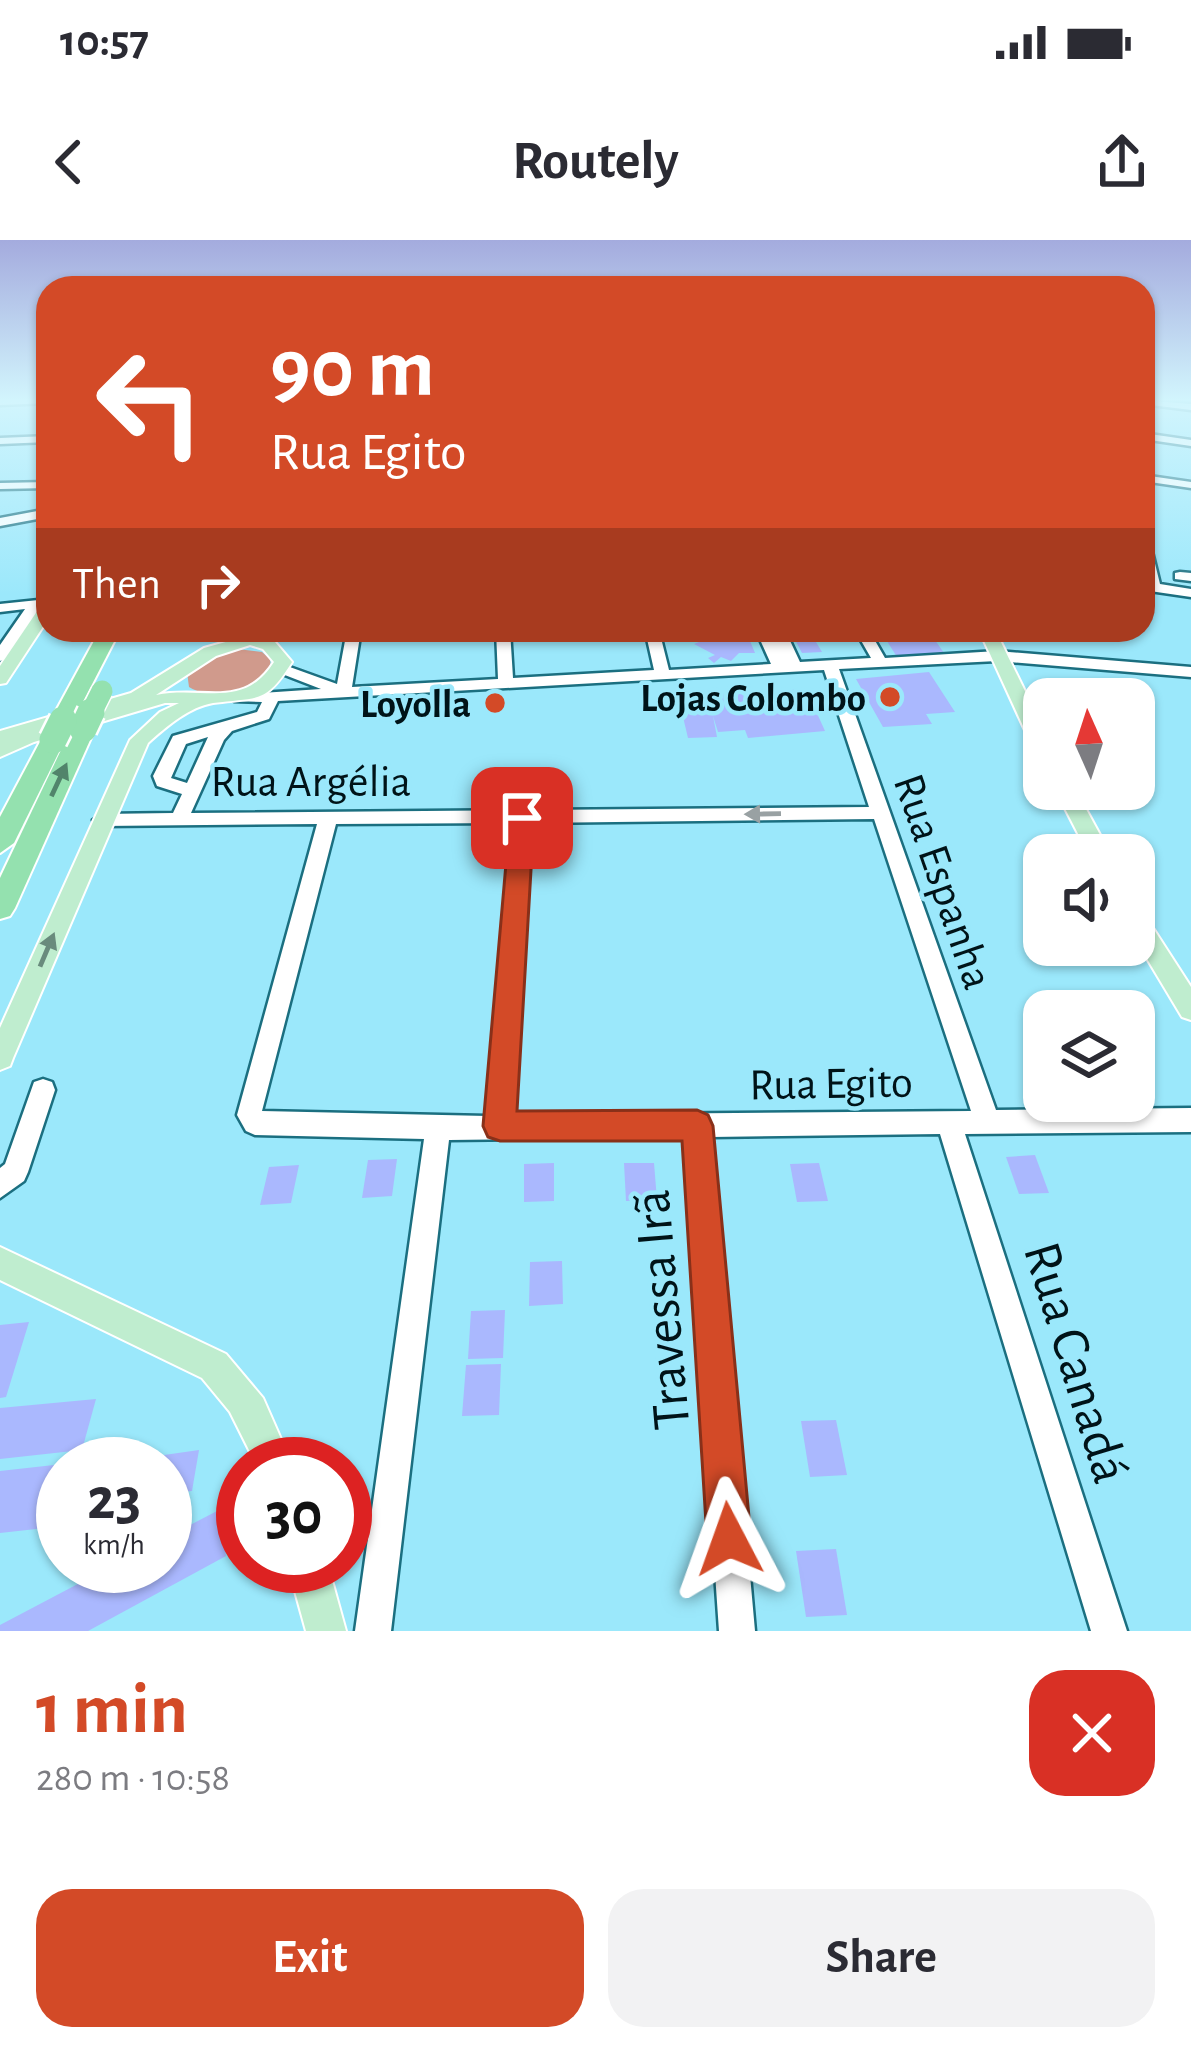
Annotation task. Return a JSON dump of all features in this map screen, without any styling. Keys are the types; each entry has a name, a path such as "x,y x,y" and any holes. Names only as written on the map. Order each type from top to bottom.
{"highway":[{"path":"0,843 104,642"},
{"path":"0,908 127,642"}],"main road":[{"path":"0,679 6,656 36,616"},
{"path":"992,642 1023,707"},
{"path":"0,737 140,696 211,649 249,643 276,651 282,669 268,686 240,698 194,698 71,724 0,751"},
{"path":"182,667 177,677 194,698"},
{"path":"0,1058 140,740 194,698"},
{"path":"1155,951 1191,1009"},
{"path":"0,1263 214,1366 250,1407 263,1437"},
{"path":"315,1593 326,1631"}],"street":[{"path":"1155,480 1191,485"},
{"path":"0,487 36,486"},
{"path":"0,522 36,515"},
{"path":"1155,588 1191,593"},
{"path":"0,608 36,606"},
{"path":"347,693 353,642"},
{"path":"504,642 506,683"},
{"path":"655,642 663,675"},
{"path":"869,642 881,663"},
{"path":"240,698 998,656 1191,672"},
{"name":"Rua Espanha","path":"830,666 987,1121"},
{"path":"282,669 347,693"},
{"path":"192,790 164,782 162,776 179,740 256,720 272,697"},
{"path":"179,820 216,738 226,727"},
{"name":"Rua Argélia","path":"102,820 880,812"},
{"path":"500,1126 522,818"},
{"name":"Rua Egito","path":"328,820 250,1115 255,1123 438,1128 1191,1120"},
{"path":"0,1184 15,1172 43,1090"},
{"name":"Rua Canadá","path":"949,1123 1109,1631"},
{"name":"Travessa Irã","path":"697,1126 736,1631"},
{"path":"373,1631 438,1128"}],"shaded area":[{"path":"229,648 262,652 270,659 271,669 233,693 211,695 189,687 187,672"}],"building":[{"path":"750,642 755,653 739,653 731,661 721,657 714,663 708,658 715,655 694,644"},
{"path":"796,642 816,642 822,652 802,653"},
{"path":"888,642 936,642 944,653 897,657"},
{"name":"Lojas Colombo","path":"929,672 955,712 926,714 932,724 883,727 856,679"},
{"path":"806,689 825,731 748,738 745,730 718,732 713,716 717,737 688,738 678,696"},
{"path":"1035,1155 1049,1193 1019,1194 1006,1157"},
{"path":"397,1159 392,1196 362,1198 368,1160"},
{"path":"554,1163 554,1201 524,1202 524,1164"},
{"path":"624,1163 654,1163 657,1200 626,1201"},
{"path":"819,1163 828,1201 797,1202 790,1164"},
{"path":"299,1165 291,1203 260,1205 269,1167"},
{"path":"562,1261 563,1304 529,1306 530,1262"},
{"path":"505,1310 503,1358 468,1359 471,1311"},
{"path":"29,1322 6,1397 0,1398 0,1325"},
{"path":"501,1364 499,1415 462,1416 466,1365"},
{"path":"96,1399 86,1437 36,1437 36,1455 0,1459 0,1408"},
{"path":"836,1420 847,1475 810,1477 801,1421"},
{"path":"199,1450 192,1491 192,1451"},
{"path":"36,1467 36,1529 0,1533 0,1471"},
{"path":"216,1512 216,1561 192,1574 192,1524"},
{"path":"836,1549 847,1615 806,1617 796,1551"},
{"path":"61,1593 158,1593 88,1631 0,1631 0,1625"}],"place":[{"name":"Lojas Colombo","path":"890,697"},
{"name":"Loyolla","path":"495,703"}],"route":[{"path":"522,818 500,1126 697,1126 729,1539"}]}
